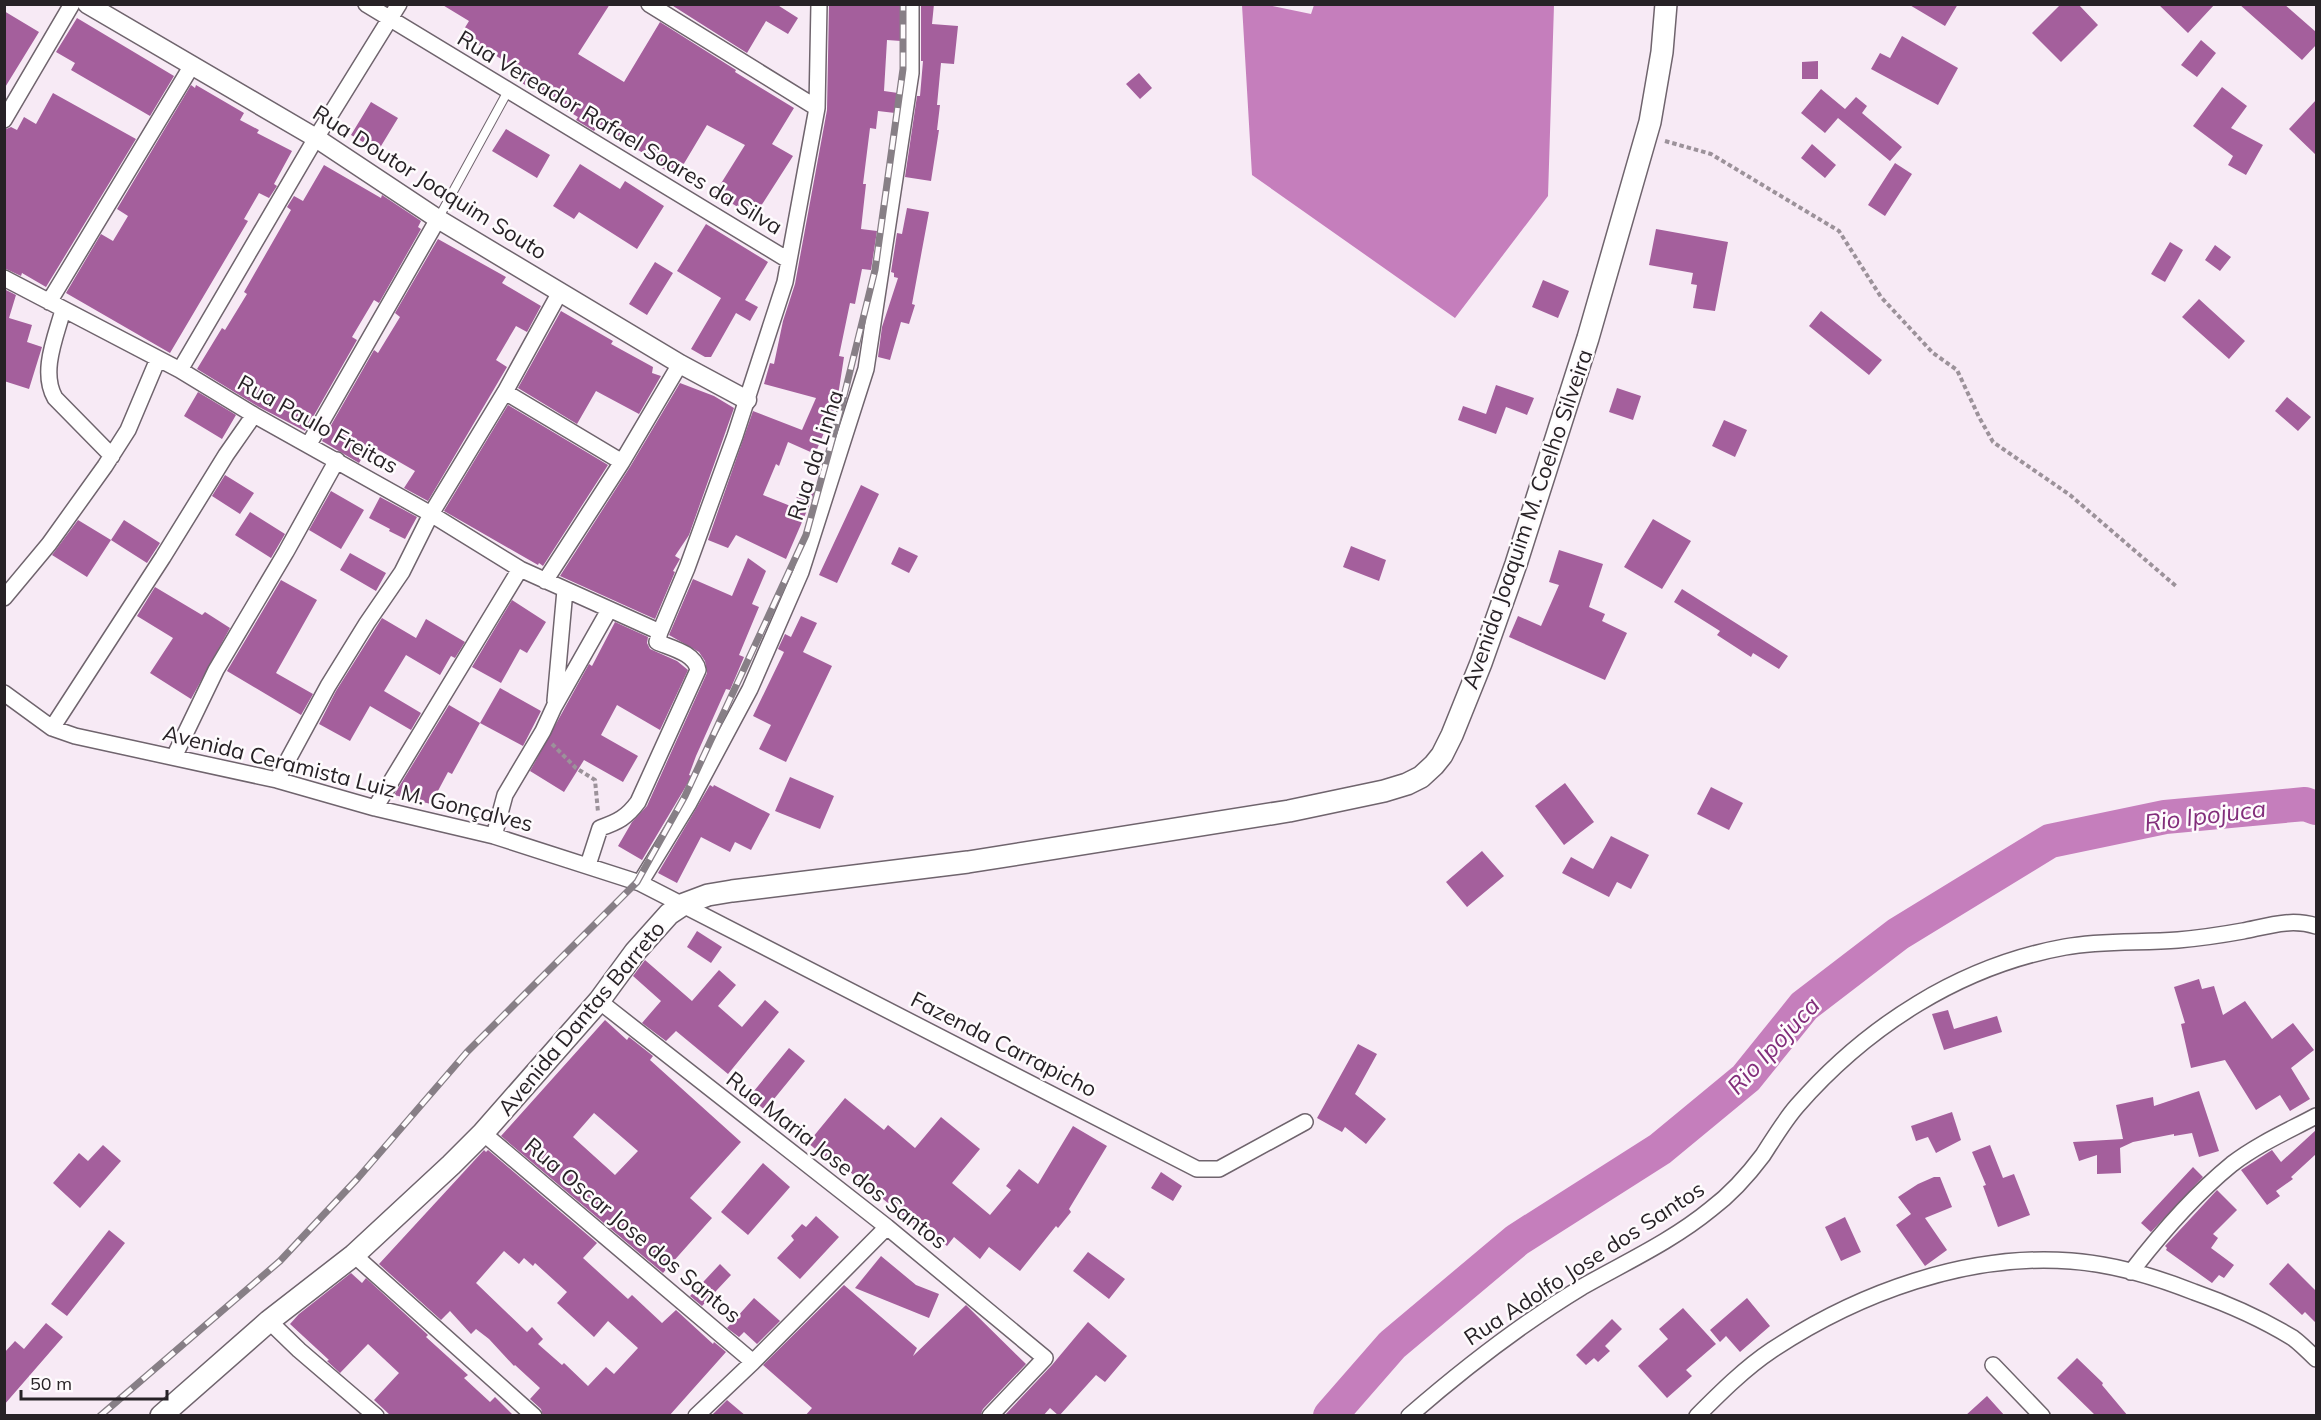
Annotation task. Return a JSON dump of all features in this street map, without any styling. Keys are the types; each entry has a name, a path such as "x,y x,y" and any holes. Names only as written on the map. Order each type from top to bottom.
{"main road":[{"name":"Avenida Joaquim M. Coelho Silveira","path":"1174,829 1289,811 1384,792 1420,777 1442,755 1480,663 1516,564 1588,338 1647,135 1662,52 1666,4"},
{"name":"Avenida Dantas Barreto","path":"161,1416 269,1321 354,1255 451,1165 483,1133 598,1001 652,931 684,903 724,892 968,862 1174,829"}],"street":[{"path":"4,120 72,4"},
{"name":"Rua Doutor Joaquim Souto","path":"87,4 191,67 316,138 438,219 680,364 747,400"},
{"name":"Rua Vereador Rafael Soares da Silva","path":"366,4 788,260"},
{"path":"180,370 316,138 399,4"},
{"path":"649,4 817,108"},
{"path":"588,865 600,828 624,818 638,802 698,670 695,661 657,642 687,568 776,312 817,108 819,4"},
{"name":"Rua da Linha","path":"640,883 689,803 750,689 801,572 866,369 911,73 911,4"},
{"path":"49,302 191,67"},
{"path":"309,444 438,219"},
{"name":"Rua Paulo Freitas","path":"4,278 180,370 254,415 431,514 520,569 660,632"},
{"path":"277,780 345,659 402,572 431,514 505,392 560,292"},
{"path":"63,310 52,350 48,380 50,389 55,398 112,456"},
{"path":"4,598 49,544 112,456 128,430 158,359"},
{"path":"545,581 622,462 680,364"},
{"path":"505,392 622,462"},
{"path":"52,728 254,415"},
{"path":"174,757 216,670 337,460"},
{"path":"375,808 520,569"},
{"path":"554,707 565,590"},
{"path":"494,836 505,795 609,610"},
{"name":"Avenida Ceramista Luiz M. Gonçalves","path":"4,693 52,728 75,736 277,780 375,808 494,836 640,883 684,903"},
{"name":"Fazenda Carrapicho","path":"684,903 1197,1169 1219,1169 1305,1122"},
{"name":"Rua Adolfo Jose dos Santos","path":"1409,1416 1480,1358 1523,1327 1582,1287 1674,1235 1711,1210 1738,1186 1797,1106 1863,1042 1916,1003 1946,986 2037,953 2069,946 2179,940 2245,931 2287,922 2316,926"},
{"name":"Rua Maria Jose dos Santos","path":"598,1001 888,1227 1045,1358 990,1416"},
{"path":"2131,1272 2180,1214 2232,1164 2259,1146 2316,1116"},
{"name":"Rua Oscar Jose dos Santos","path":"483,1133 753,1362"},
{"path":"696,1416 888,1227"},
{"path":"354,1255 534,1416"},
{"path":"1697,1416 1727,1386 1771,1351 1819,1322 1874,1297 1910,1284 1981,1264 2072,1261 2163,1280 2226,1303 2294,1339 2316,1359"},
{"path":"269,1321 376,1416"},
{"path":"1993,1365 2043,1416"}],"lane":[{"path":"438,219 508,91"}],"path":[{"path":"1647,135 1711,154 1839,231 1881,297 1933,353 1957,370 1993,442 2070,495 2177,587"},
{"path":"543,731 551,744 567,760 594,780 600,828"}],"shaded area":[{"path":"1242,5 1268,5 1311,14 1314,5 1554,5 1548,196 1455,318 1252,175"}],"building":[{"path":"441,4 610,4 578,54 624,82 660,22 794,108 772,144 793,156 754,217 715,193 745,145 707,125 676,177 657,165 658,162 598,126 594,131 576,120 578,117 517,80 522,72 461,34 469,21"},
{"path":"670,4 776,4 798,18 788,34 766,21 747,53"},
{"path":"829,4 901,6 901,41 887,40 884,91 898,93 895,113 878,111 876,129 870,128 863,184 866,184 861,229 877,231 871,270 862,269 855,304 850,303 839,356 844,357 837,402 815,454 788,442 779,466 776,464 763,495 793,507 801,486 815,492 786,559 736,535 728,548 708,540 753,411 802,430 816,398 764,384 770,363 774,364 783,321 795,284 827,110"},
{"path":"921,4 934,4 932,24 958,26 954,64 941,63 937,105 940,105 937,130 939,130 931,181 905,177 917,96 920,96 923,61 921,61"},
{"path":"1908,4 1958,4 1945,26"},
{"path":"2061,4 2078,4 2098,25 2061,62 2032,33"},
{"path":"2158,4 2215,4 2188,33"},
{"path":"2239,4 2284,4 2316,32 2316,45 2302,60"},
{"path":"4,11 39,32 4,89"},
{"path":"77,18 174,76 150,116 71,70 75,63 56,52"},
{"path":"1902,36 1958,68 1938,105 1871,69 1880,53 1890,58"},
{"path":"2201,40 2216,53 2197,77 2181,65"},
{"path":"1818,61 1818,79 1802,79 1802,62"},
{"path":"1139,73 1152,88 1140,99 1126,84"},
{"path":"191,85 195,88 196,85 244,113 240,120 259,130 257,133 292,151 274,184 277,186 269,198 259,193 244,219 248,221 170,353 66,293 101,234 113,241 128,216 117,209"},
{"path":"2222,87 2247,106 2231,128 2263,145 2246,175 2228,165 2233,156 2193,126"},
{"path":"1821,89 1845,109 1856,97 1867,106 1862,113 1902,147 1890,161 1838,118 1825,133 1801,113"},
{"path":"53,93 136,139 46,287 22,273 21,276 4,268 4,130 11,127 17,130 24,117 36,124"},
{"path":"2316,100 2316,155 2289,129"},
{"path":"371,102 398,118 378,151 351,135"},
{"path":"506,129 550,155 537,178 492,151"},
{"path":"1812,144 1836,165 1825,178 1801,158"},
{"path":"1895,163 1912,174 1885,216 1868,205"},
{"path":"580,164 620,189 625,181 664,206 637,249 579,212 574,219 553,206"},
{"path":"324,165 381,198 382,195 421,221 418,227 421,229 379,303 374,300 352,337 357,340 305,431 259,407 197,369 222,328 225,330 247,294 244,292 291,210 287,207 294,196 303,201"},
{"path":"907,208 929,212 912,304 915,305 909,324 901,322 890,360 878,357 882,327 898,278 894,277 894,273 891,272 897,233 902,234"},
{"path":"706,224 768,262 745,300 758,307 750,321 736,313 711,357 705,357 691,349 721,298 677,271"},
{"path":"1656,229 1728,242 1715,311 1693,308 1697,285 1691,284 1693,273 1649,265"},
{"path":"438,239 506,277 502,283 541,306 527,332 516,326 496,360 507,367 428,501 404,488 415,471 370,445 359,463 322,441 374,350 378,353 400,317 395,313"},
{"path":"2170,242 2183,250 2165,282 2151,274"},
{"path":"2215,245 2231,257 2220,271 2205,260"},
{"path":"655,262 673,273 647,315 629,304"},
{"path":"1543,280 1569,291 1558,318 1532,307"},
{"path":"4,289 16,295 9,318 32,325 27,342 42,347 29,389 4,381"},
{"path":"2199,299 2245,341 2229,359 2182,317"},
{"path":"561,311 613,341 611,344 653,367 652,373 661,376 639,414 596,391 577,424 518,388"},
{"path":"1821,311 1882,360 1869,375 1809,326"},
{"path":"680,383 714,396 734,408 689,535 675,556 680,559 673,571 675,572 655,619 560,576 630,467"},
{"path":"1496,385 1534,398 1527,415 1506,407 1496,434 1458,420 1463,406 1486,414"},
{"path":"1617,388 1641,396 1633,420 1609,412"},
{"path":"198,392 236,415 222,439 184,416"},
{"path":"2287,397 2311,417 2298,431 2275,411"},
{"path":"508,405 608,465 543,566 444,511"},
{"path":"1724,420 1747,430 1735,457 1712,446"},
{"path":"225,475 254,493 240,514 212,496"},
{"path":"861,485 879,494 837,583 819,575"},
{"path":"331,491 364,510 341,549 309,530"},
{"path":"380,497 417,517 405,539 369,518"},
{"path":"250,512 285,534 271,558 235,535"},
{"path":"1653,519 1691,541 1662,589 1624,567"},
{"path":"78,520 111,540 87,577 52,555"},
{"path":"124,520 160,543 147,563 111,540"},
{"path":"1351,546 1386,560 1379,581 1343,567"},
{"path":"899,547 918,556 909,573 891,564"},
{"path":"1559,550 1603,564 1589,607 1605,614 1602,621 1627,633 1605,680 1509,637 1518,616 1541,626 1559,585 1549,582"},
{"path":"350,553 386,573 376,591 340,570"},
{"path":"748,558 766,571 752,604 759,607 739,655 744,657 730,690 726,689 696,756 689,775 692,776 642,860 618,846 632,822 647,806 707,673 705,661 699,652 669,635 693,579 732,596"},
{"path":"281,580 317,600 276,673 313,694 301,715 227,671"},
{"path":"155,587 202,615 205,612 230,628 191,699 150,673 173,638 137,616"},
{"path":"1682,589 1788,656 1779,669 1753,653 1751,657 1717,635 1720,631 1674,602"},
{"path":"512,600 546,622 527,653 520,649 501,683 472,667"},
{"path":"801,616 817,623 803,652 832,666 786,762 759,749 771,725 753,716 784,652 778,649 785,634 791,637"},
{"path":"382,618 416,638 426,619 465,642 455,658 451,656 440,675 406,655 384,691 421,713 411,730 370,706 350,741 319,724 336,691"},
{"path":"615,622 648,637 647,643 650,649 677,661 688,670 660,730 617,705 601,735 638,756 623,782 584,760 564,792 530,771 589,664 592,666"},
{"path":"500,688 541,711 523,746 480,723"},
{"path":"449,705 480,723 452,774 448,772 431,804 394,795"},
{"path":"790,777 834,796 820,829 775,811"},
{"path":"1565,783 1594,822 1564,845 1535,806"},
{"path":"710,785 770,814 751,850 735,842 730,852 701,837 677,883 658,873"},
{"path":"1711,787 1743,803 1729,830 1697,814"},
{"path":"1611,836 1649,855 1631,889 1617,882 1609,897 1562,873 1571,857 1593,869"},
{"path":"1482,851 1504,876 1467,907 1446,882"},
{"path":"697,931 722,947 711,963 687,947"},
{"path":"645,960 692,1001 719,970 736,985 718,1006 742,1027 765,1000 779,1012 728,1074 676,1031 666,1041 642,1023 661,1001 633,976"},
{"path":"2199,979 2202,989 2214,986 2223,1015 2245,1001 2272,1039 2293,1023 2314,1050 2291,1068 2310,1099 2290,1111 2280,1095 2256,1110 2225,1060 2191,1068 2181,1024 2185,1023 2174,987"},
{"path":"1948,1010 1954,1029 1997,1016 2002,1032 1944,1050 1932,1014"},
{"path":"605,1020 627,1040 629,1037 653,1056 650,1060 741,1142 690,1198 712,1218 663,1273 501,1136","holes":["594,1113 638,1151 615,1175 573,1137"]},
{"path":"1358,1044 1377,1054 1355,1094 1386,1119 1366,1144 1345,1127 1342,1132 1317,1118"},
{"path":"789,1048 805,1061 765,1110 749,1097"},
{"path":"2199,1091 2219,1151 2199,1157 2192,1133 2174,1136 2174,1134 2133,1142 2120,1148 2121,1173 2097,1174 2097,1155 2079,1161 2073,1142 2123,1139 2116,1105 2153,1097 2154,1106"},
{"path":"845,1098 884,1130 888,1125 915,1148 941,1117 980,1149 952,1183 990,1215 1011,1190 1006,1186 1019,1169 1038,1184 1073,1126 1107,1146 1069,1209 1071,1212 1058,1228 1056,1226 1020,1271 989,1247 980,1259 954,1237 947,1246 919,1223 916,1226 850,1172 847,1175 808,1143"},
{"path":"1952,1112 1961,1140 1936,1153 1928,1137 1916,1141 1911,1126"},
{"path":"2316,1130 2316,1154 2291,1177 2293,1179 2276,1191 2280,1196 2267,1205 2241,1170 2272,1150 2281,1162"},
{"path":"103,1145 121,1161 80,1208 53,1183 79,1153 88,1161"},
{"path":"1990,1145 2003,1178 2014,1174 2030,1215 1998,1227 1983,1186 1986,1185 1972,1152"},
{"path":"484,1150 486,1152 488,1150 597,1243 583,1258 628,1299 632,1295 662,1323 676,1310 713,1344 714,1342 726,1352 669,1416 543,1416 541,1409 530,1399 540,1388 514,1366 489,1339 476,1329 471,1334 450,1311 441,1320 379,1264","holes":["504,1251 519,1264 524,1258 533,1266 535,1263 567,1292 557,1303 594,1337 608,1321 638,1348 614,1374 606,1367 588,1386 564,1363 562,1365 538,1344 543,1339 532,1327 527,1332 476,1283"]},
{"path":"763,1163 790,1187 748,1235 721,1212"},
{"path":"2193,1167 2203,1177 2151,1232 2141,1223"},
{"path":"1161,1172 1182,1186 1173,1201 1151,1188"},
{"path":"1934,1177 1940,1177 1952,1207 1925,1218 1947,1250 1925,1266 1896,1225 1911,1214 1898,1197"},
{"path":"2217,1190 2237,1210 2213,1234 2218,1238 2211,1248 2234,1265 2224,1278 2219,1275 2212,1283 2166,1250 2165,1246"},
{"path":"816,1216 839,1237 800,1279 777,1258 794,1240 791,1236 802,1224 806,1227"},
{"path":"1845,1217 1861,1252 1841,1261 1825,1227"},
{"path":"109,1230 125,1243 67,1316 51,1304"},
{"path":"1088,1252 1125,1279 1109,1299 1073,1271"},
{"path":"881,1256 916,1285 939,1294 929,1318 855,1288"},
{"path":"2288,1263 2316,1291 2316,1323 2305,1312 2302,1315 2269,1284"},
{"path":"720,1264 731,1275 702,1306 690,1296"},
{"path":"351,1273 362,1283 366,1278 468,1375 464,1378 490,1402 495,1397 514,1416 391,1416 374,1400 399,1373 368,1344 340,1373 290,1324 299,1314"},
{"path":"844,1285 917,1348 913,1356 966,1305 1026,1364 983,1409 980,1416 805,1416 812,1408 763,1365"},
{"path":"754,1298 780,1321 757,1344 744,1332 739,1337 727,1328"},
{"path":"1747,1298 1770,1326 1740,1352 1726,1336 1720,1342 1710,1330"},
{"path":"1683,1308 1716,1344 1686,1370 1692,1376 1667,1398 1638,1366 1668,1339 1659,1329"},
{"path":"1612,1319 1622,1329 1605,1346 1610,1351 1598,1362 1594,1358 1586,1365 1576,1355"},
{"path":"1088,1322 1127,1356 1105,1382 1096,1375 1059,1416 1050,1408 1043,1416 1004,1416 1052,1365"},
{"path":"46,1323 63,1337 4,1405 4,1353 15,1341 24,1349"},
{"path":"2077,1358 2103,1383 2102,1385 2128,1416 2096,1416 2057,1378"},
{"path":"1987,1396 2005,1416 1965,1416"},
{"path":"727,1400 746,1416 711,1416"}],"waterway":[{"name":"Rio Ipojuca","path":"1330,1416 1392,1345 1517,1240 1660,1149 1746,1078 1804,1006 1898,934 2050,841 2165,817 2305,804 2316,808"}],"railway":[{"path":"100,1416 280,1261 358,1178 467,1052 637,882 685,796 806,535 842,404 875,270 903,69 903,4"}]}
